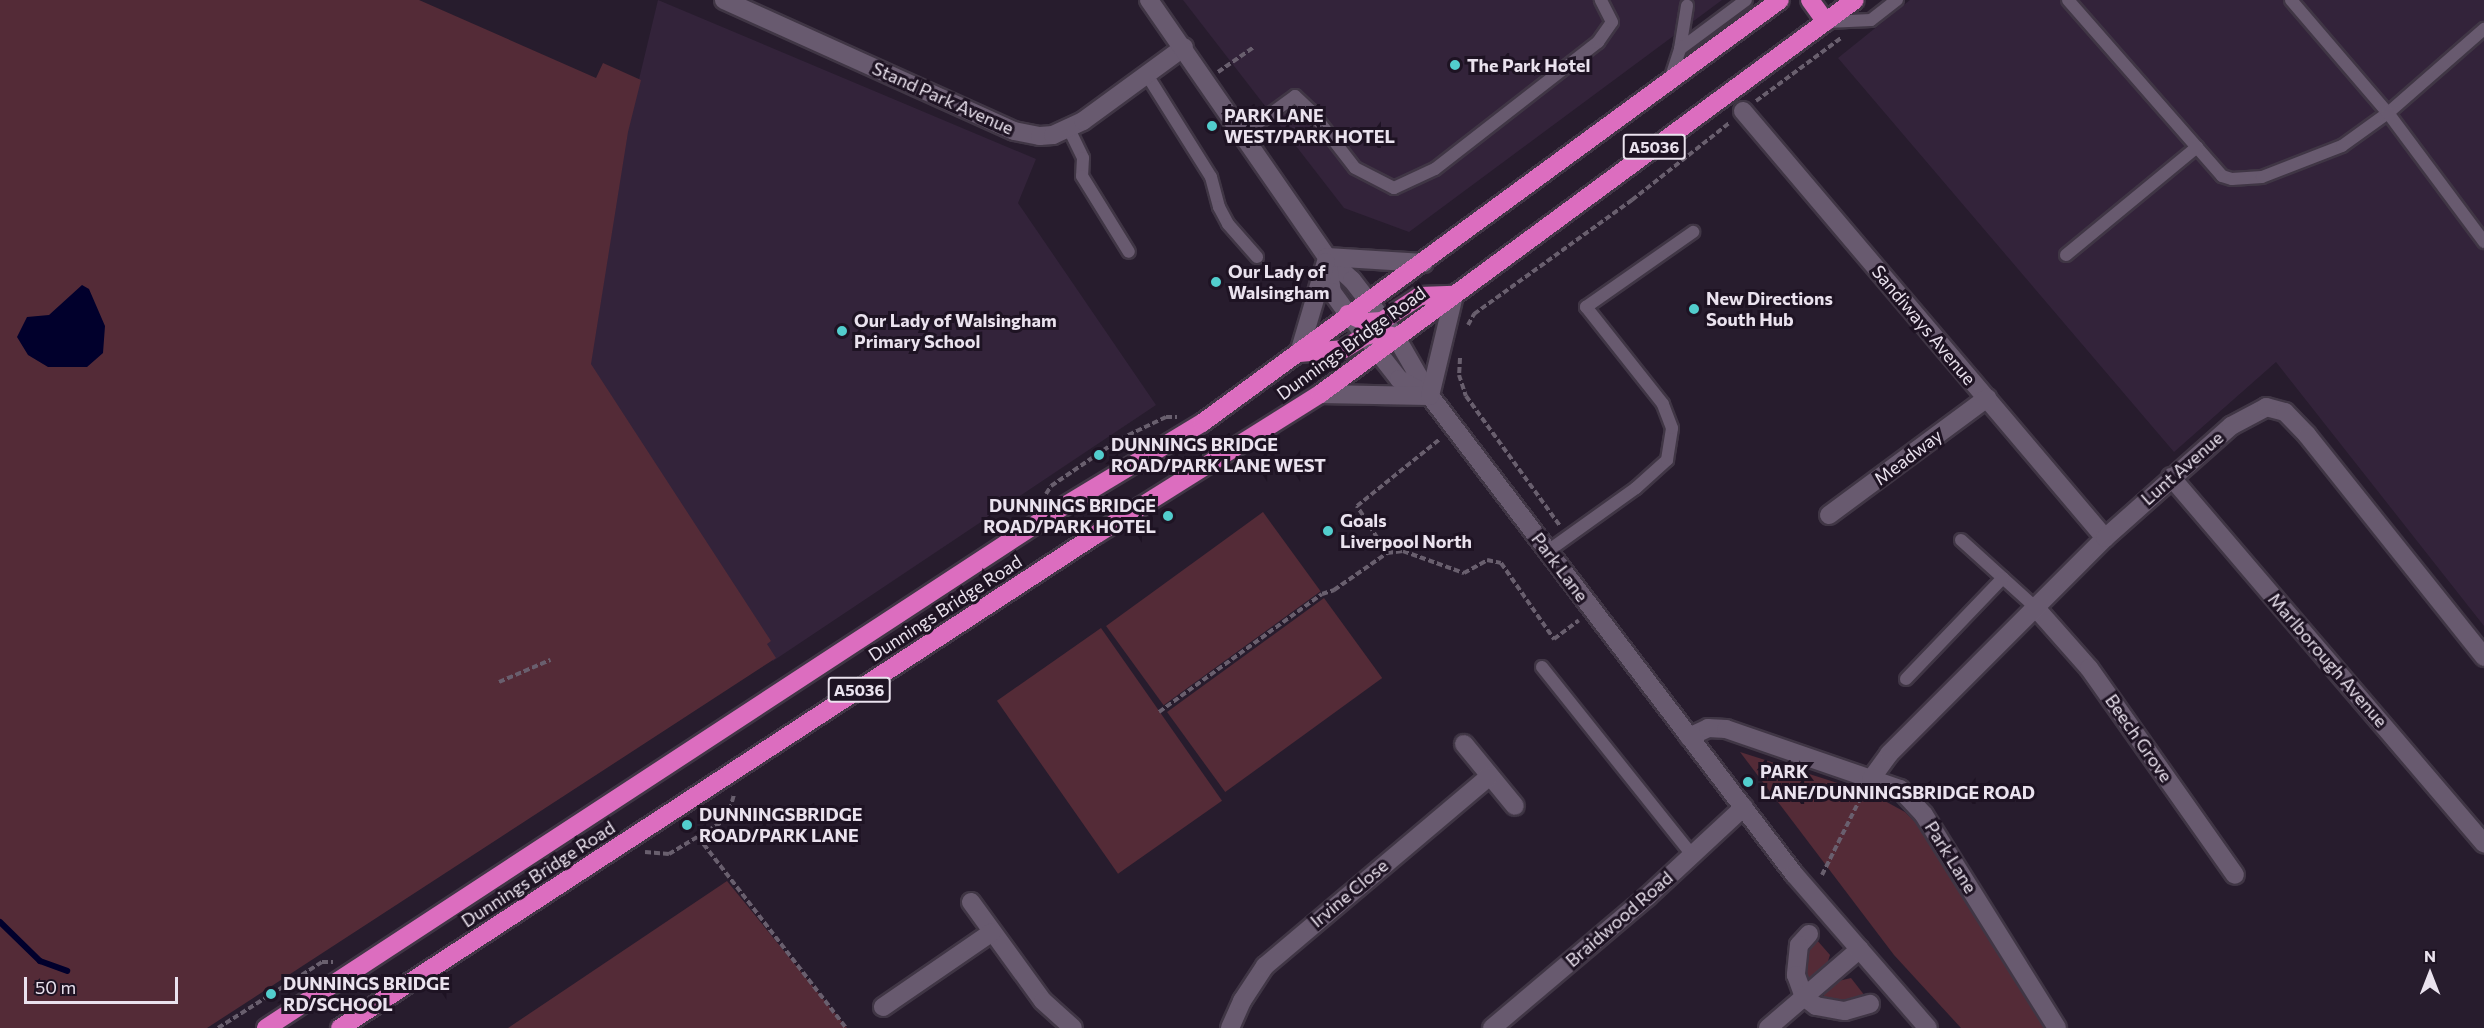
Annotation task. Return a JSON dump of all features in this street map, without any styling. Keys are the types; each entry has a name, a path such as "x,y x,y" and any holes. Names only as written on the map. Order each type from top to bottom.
{"highway":[{"name":"Dunnings Bridge Road","path":"266,1028 1056,511 1202,423 1299,353 1348,314 1424,263 1780,0"},
{"path":"1810,0 1826,22"},
{"name":"Dunnings Bridge Road","path":"340,1028 1097,534 1320,394 1371,343 1396,337 1855,0"},
{"path":"1348,314 1366,322 1382,321 1420,296 1454,295"},
{"path":"1299,353 1344,349 1371,343"}],"street":[{"name":"Stand Park Avenue","path":"724,0 1014,131 1040,136 1069,129 1184,47"},
{"name":"Park Lane","path":"1149,0 1184,47 1240,136 1327,257 1396,337 1430,396 1454,428 1794,874 1928,1028"},
{"name":"Sandiways Avenue","path":"1743,111 2105,538"},
{"name":"Park Lane","path":"1327,257 1332,292 1348,314 1399,379 1430,396"},
{"path":"1299,353 1327,257 1424,263"},
{"path":"1320,394 1430,396 1454,295"},
{"name":"Meadway","path":"1829,515 1987,398"},
{"name":"Lunt Avenue","path":"1871,779 1889,754 2105,538 2171,477 2249,413 2266,407 2285,412 2484,657"},
{"name":"Marlborough Avenue","path":"2171,477 2484,843"},
{"name":"Beech Grove","path":"2035,607 2090,668 2235,875"},
{"name":"Park Lane","path":"1689,737 1708,728 1726,729 1900,789 1924,815 2057,1028"},
{"path":"1464,744 1515,806"},
{"name":"Irvine Close","path":"1230,1028 1242,1001 1265,966 1490,776"},
{"name":"Braidwood Road","path":"1492,1028 1692,855 1744,807"},
{"path":"971,902 1043,1001 1073,1028"},
{"path":"883,1007 992,932"},
{"path":"1809,934 1799,945 1796,975 1804,997 1816,1006 1845,1011 1870,1005"},
{"path":"1767,1028 1860,949"}],"lane":[{"path":"1240,136 1295,96 1310,110 1355,168 1394,188 1435,169 1598,42 1612,21 1601,0"},
{"path":"1680,49 1746,0"},
{"path":"1826,22 1871,20 1897,0"},
{"path":"2068,0 2222,176 2232,179 2262,177 2342,146 2388,113 2484,29"},
{"path":"2291,0 2388,113 2484,242"},
{"path":"1670,82 1680,49 1687,6"},
{"path":"1146,75 1211,177 1219,207 1228,224 1257,257"},
{"path":"1069,129 1083,158 1082,176 1129,252"},
{"path":"2066,255 2197,147"},
{"path":"1548,551 1636,488 1666,460 1672,428 1664,404 1586,307 1693,232"},
{"path":"1961,540 2035,607"},
{"path":"1906,679 2003,578"},
{"path":"1542,667 1692,855"}],"path":[{"path":"1465,330 1474,314 1632,200 1830,45 1871,20"},
{"path":"1205,81 1254,46"},
{"path":"1462,347 1459,375 1466,396 1567,537"},
{"path":"1387,553 1357,506 1454,428"},
{"path":"1159,712 1322,594 1334,590 1387,553 1403,551 1464,573 1487,560 1501,563 1554,639 1593,610"},
{"path":"499,682 550,660"},
{"path":"1822,875 1871,779"},
{"path":"698,837 846,1028"}],"shaded area":[{"path":"0,0 419,0 596,78 603,63 641,80 628,132 591,364 771,641 767,644 776,658 207,1028 0,1028"},
{"name":"Our Lady of Walsingham Primary School","path":"658,0 1036,159 1018,203 1156,405 773,661 573,355"},
{"path":"1183,0 1722,0 1409,232 1344,208"},
{"path":"1910,0 2484,0 2484,626 2276,362 2174,452 1838,58"},
{"path":"1263,512 1321,591 1164,705 1106,626"},
{"path":"1324,598 1382,678 1225,792 1167,712"},
{"path":"1101,628 1222,801 1118,874 997,701"},
{"path":"1740,752 1872,794 1905,812 1917,824 2045,1028 1961,1028 1894,955"},
{"path":"727,881 847,1028 508,1028"},
{"path":"1816,939 1830,955 1826,967 1809,979 1805,977 1807,948"},
{"path":"1851,978 1865,996 1858,1001 1824,998 1824,991 1834,982"}],"water":[{"path":"82,285 89,289 105,326 103,353 87,367 48,367 28,355 17,337 27,317 49,315"}],"waterway":[{"path":"0,922 40,961 67,971"}],"place":[{"name":"The Park Hotel","path":"1455,65"},
{"name":"PARK LANE WEST/PARK HOTEL","path":"1212,126"},
{"name":"Our Lady of Walsingham","path":"1216,282"},
{"name":"New Directions South Hub","path":"1694,309"},
{"name":"Our Lady of Walsingham Primary School","path":"842,331"},
{"name":"DUNNINGS BRIDGE ROAD/PARK LANE WEST","path":"1099,455"},
{"name":"DUNNINGS BRIDGE ROAD/PARK HOTEL","path":"1168,516"},
{"name":"Goals Liverpool North","path":"1328,531"},
{"name":"PARK LANE/DUNNINGSBRIDGE ROAD","path":"1748,782"},
{"name":"DUNNINGSBRIDGE ROAD/PARK LANE","path":"687,825"},
{"name":"DUNNINGS BRIDGE RD/SCHOOL","path":"271,994"}]}
